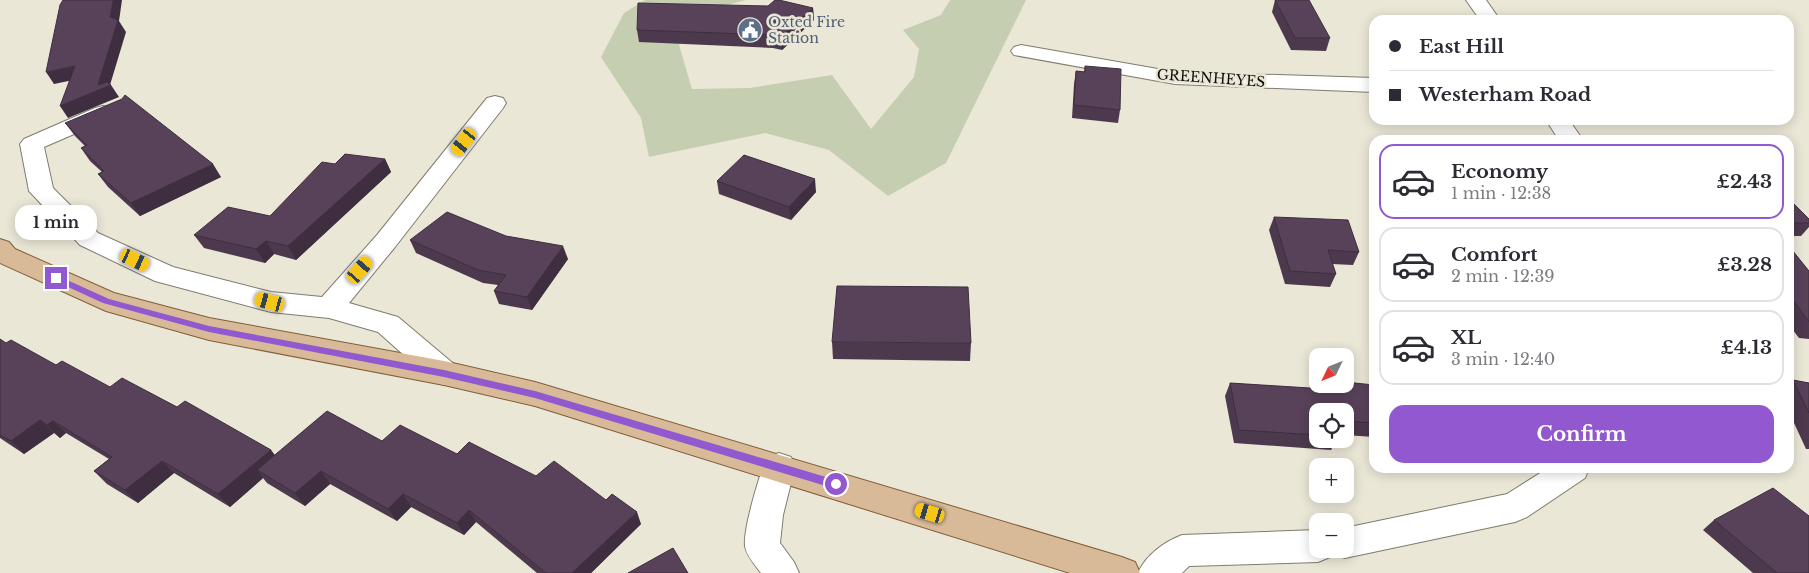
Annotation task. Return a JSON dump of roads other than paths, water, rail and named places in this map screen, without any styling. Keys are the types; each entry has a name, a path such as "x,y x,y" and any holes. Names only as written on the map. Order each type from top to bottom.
{"main road":[{"path":"0,248 6,255 106,301 209,329 444,373 535,394 1122,573"}],"street":[{"path":"1476,0 1486,15"},
{"name":"GREENHEYES","path":"1020,50 1175,78 1369,85"},
{"path":"329,308 386,241 495,103"},
{"path":"122,105 32,144 41,191 89,239 165,274 270,302 329,308 388,324 444,373"},
{"path":"779,467 766,514 762,546 781,573"},
{"path":"1354,542 1515,507 1566,473"},
{"path":"1156,573 1182,551 1309,546"}],"place":[{"name":"Oxted Fire Station","path":"750,30"}]}
